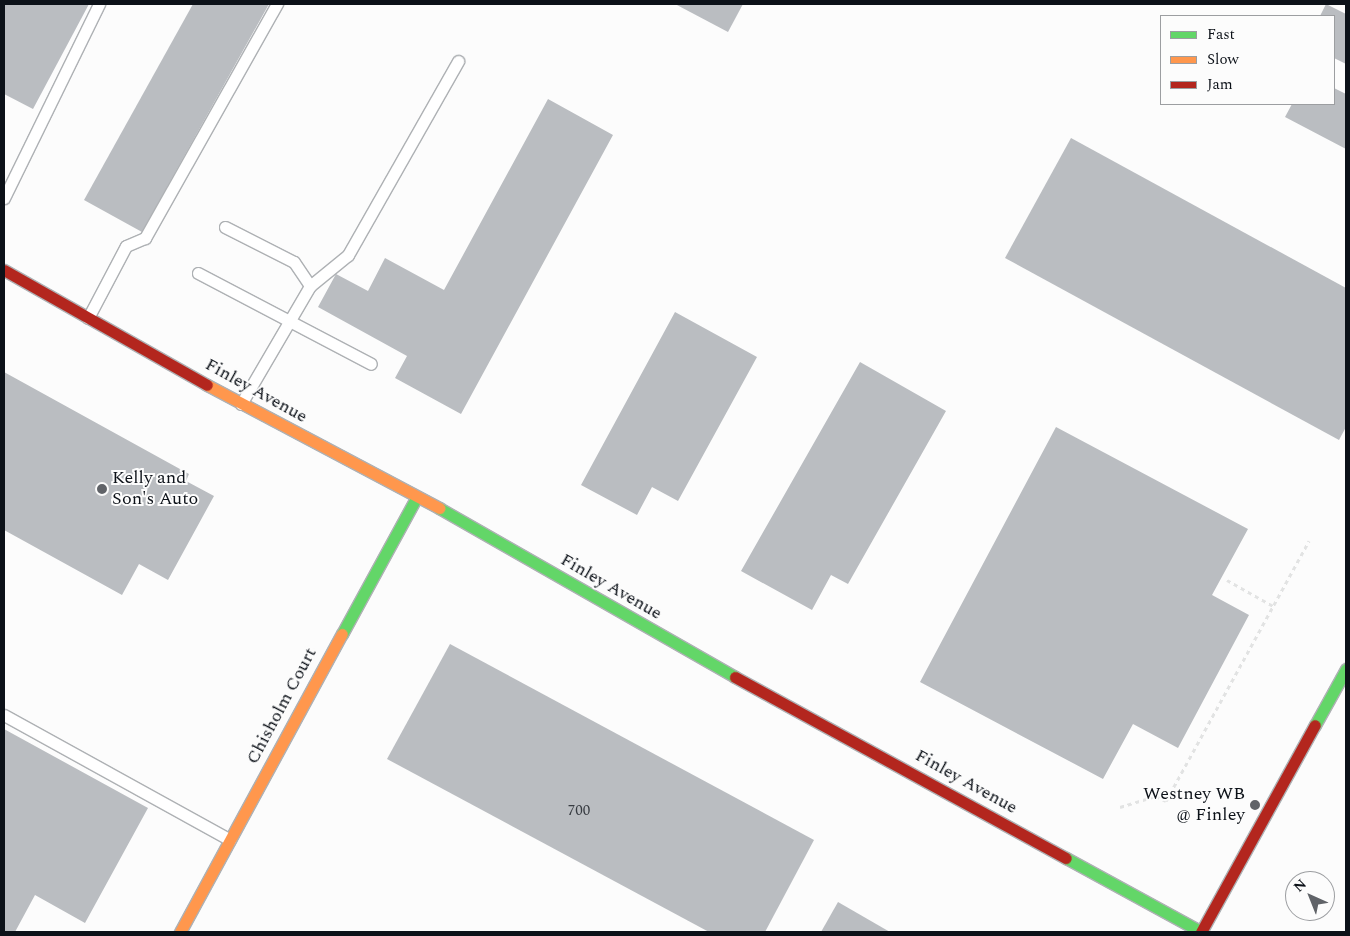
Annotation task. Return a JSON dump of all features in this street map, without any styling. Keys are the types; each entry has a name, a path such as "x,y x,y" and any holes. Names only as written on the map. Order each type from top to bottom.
{"street":[{"name":"Finley Avenue","path":"4,270 241,404 416,498 502,541 575,589 1201,932"},
{"name":"Chisholm Court","path":"180,932 416,498"},
{"path":"1201,932 1346,669"}],"lane":[{"path":"4,198 99,4"},
{"path":"88,318 126,246 145,238 277,4"},
{"path":"241,404 310,286 348,255 458,60"},
{"path":"225,227 294,262 310,286"},
{"path":"198,274 371,364"},
{"path":"4,715 230,840"}],"path":[{"path":"1120,808 1156,796 1166,801 1275,607 1309,541"},
{"path":"1227,580 1275,607"}],"building":[{"path":"4,4 89,4 33,109 4,94"},
{"path":"193,4 269,4 142,232 84,200"},
{"path":"675,4 743,4 728,32"},
{"path":"1326,4 1346,14 1346,64 1335,58 1335,15 1320,15"},
{"path":"1335,88 1346,94 1346,149 1285,117 1291,105 1335,105"},
{"path":"548,99 613,135 461,414 395,378 407,356 318,307 336,274 368,291 385,258 444,290"},
{"path":"1071,138 1346,288 1346,427 1339,440 1005,258"},
{"path":"675,312 757,357 678,501 652,487 637,515 581,485"},
{"path":"860,362 946,411 848,584 831,575 812,610 741,571"},
{"name":"Kelly and Son's Auto","path":"4,372 189,474 186,481 214,496 168,580 139,564 122,595 4,530"},
{"path":"1056,427 1248,529 1212,595 1249,615 1178,748 1133,724 1103,779 920,682"},
{"path":"450,644 814,840 765,932 709,932 387,759"},
{"path":"4,729 148,808 85,923 35,895 15,932 4,932"},
{"path":"838,902 890,932 821,932"}],"traffic: fast":[{"path":"342,634 416,498"},
{"path":"439,508 735,677"},
{"path":"1315,725 1346,669"},
{"path":"1066,858 1202,932"}],"traffic: slow":[{"path":"207,385 439,508"},
{"path":"180,932 342,634"}],"traffic: jam":[{"path":"4,270 207,385"},
{"path":"735,677 1066,858"},
{"path":"1201,932 1315,725"}],"place":[{"name":"Kelly and Son's Auto","path":"102,489"},
{"name":"Westney WB @ Finley","path":"1255,805"}]}
